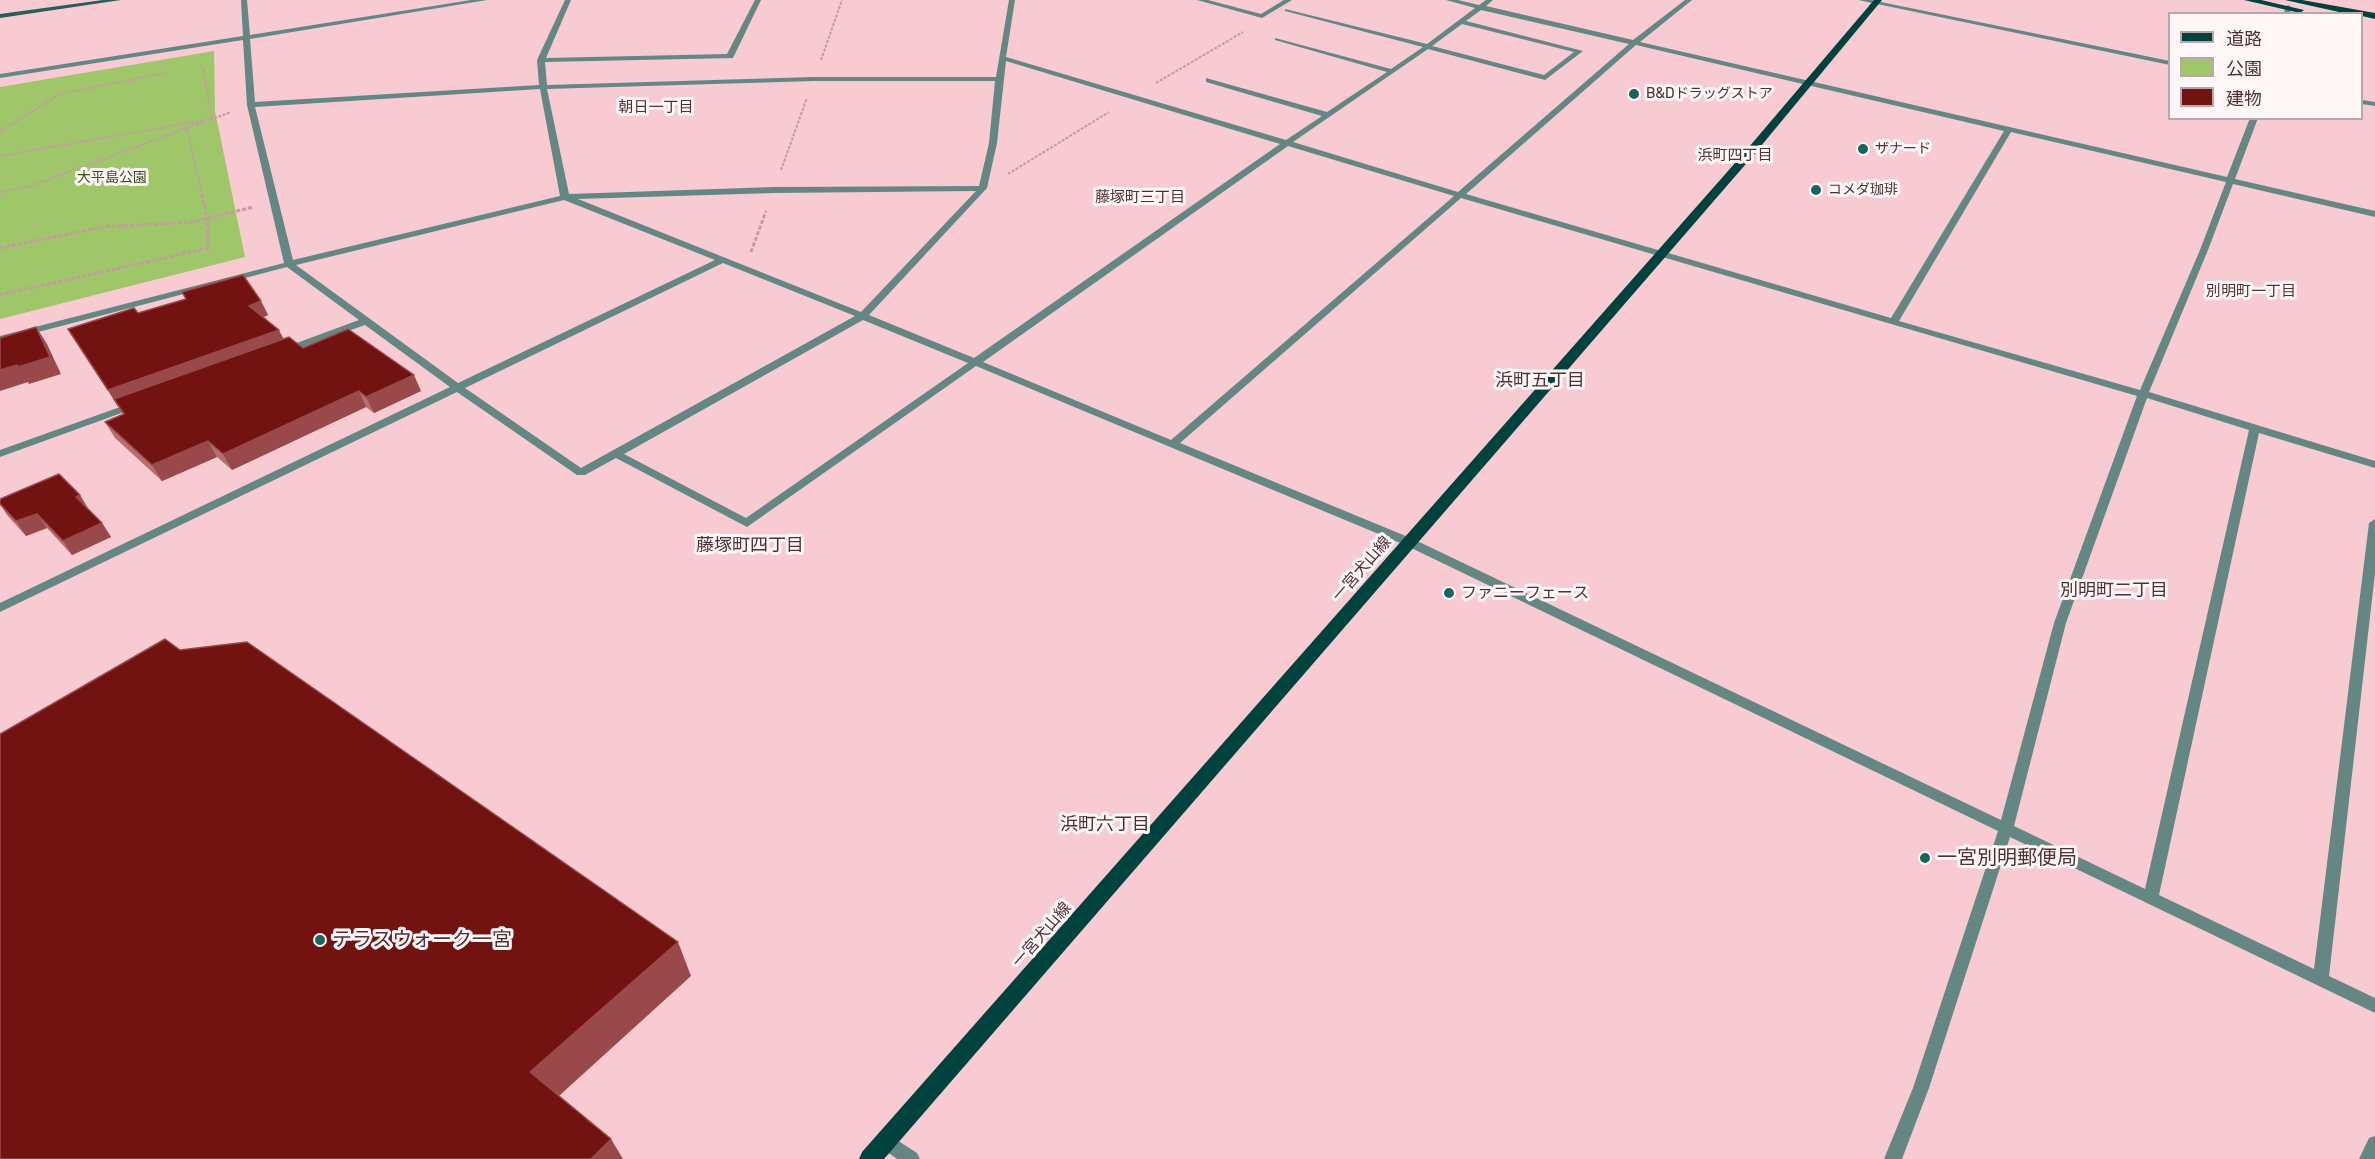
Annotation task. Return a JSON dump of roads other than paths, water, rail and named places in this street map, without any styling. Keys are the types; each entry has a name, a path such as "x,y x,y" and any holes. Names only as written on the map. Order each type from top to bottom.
{"main road":[{"path":"0,16 118,0"},
{"path":"2248,0 2312,12"},
{"name":"一宮犬山線","path":"870,1159 1809,84 1872,1"},
{"path":"2288,7 2336,12"}],"street":[{"path":"244,0 251,105 290,264 458,388 581,473 863,316 983,188 993,143 999,79 1012,0"},
{"path":"0,76 484,0"},
{"path":"566,197 543,87 541,60 568,0"},
{"path":"541,60 730,56 758,0"},
{"path":"1200,0 1262,16 1289,0"},
{"path":"1449,0 2375,214"},
{"path":"616,454 747,523 1491,0"},
{"path":"1173,444 1634,43 1689,0"},
{"path":"1872,1 2168,63"},
{"path":"1287,10 1545,78 1579,51 1460,22"},
{"path":"1277,39 1392,71"},
{"path":"1003,58 1661,255 2142,394 2375,465"},
{"path":"251,105 543,87 814,79 999,79"},
{"path":"1209,80 1328,115"},
{"path":"1893,1159 1921,1088 2006,828 2060,623 2142,394 2232,181 2253,120"},
{"path":"1893,322 2008,129"},
{"path":"0,339 290,264 566,197 774,190 983,188"},
{"path":"566,197 863,316 1409,542 2375,1006"},
{"path":"0,608 723,260"},
{"path":"277,353 366,321"},
{"path":"0,454 144,401"},
{"path":"2151,897 2255,429"},
{"path":"2321,979 2371,584 2375,523"},
{"path":"886,1141 911,1159"},
{"path":"2368,1159 2375,1144"}],"place":[{"name":"B&Dドラッグストア","path":"1634,94"},
{"name":"ザナード","path":"1863,149"},
{"name":"コメダ珈琲","path":"1816,190"},
{"name":"ファニーフェース","path":"1449,593"},
{"name":"一宮別明郵便局","path":"1925,858"},
{"name":"テラスウォーク一宮","path":"320,940"}],"district":[{"name":"朝日一丁目","path":"656,108"},
{"name":"浜町四丁目","path":"1735,156"},
{"name":"藤塚町三丁目","path":"1140,198"},
{"name":"別明町一丁目","path":"2251,292"},
{"name":"浜町五丁目","path":"1540,381"},
{"name":"藤塚町四丁目","path":"750,546"},
{"name":"別明町二丁目","path":"2114,591"},
{"name":"浜町六丁目","path":"1105,825"}],"park label":[{"name":"大平島公園","path":"112,178"}]}
